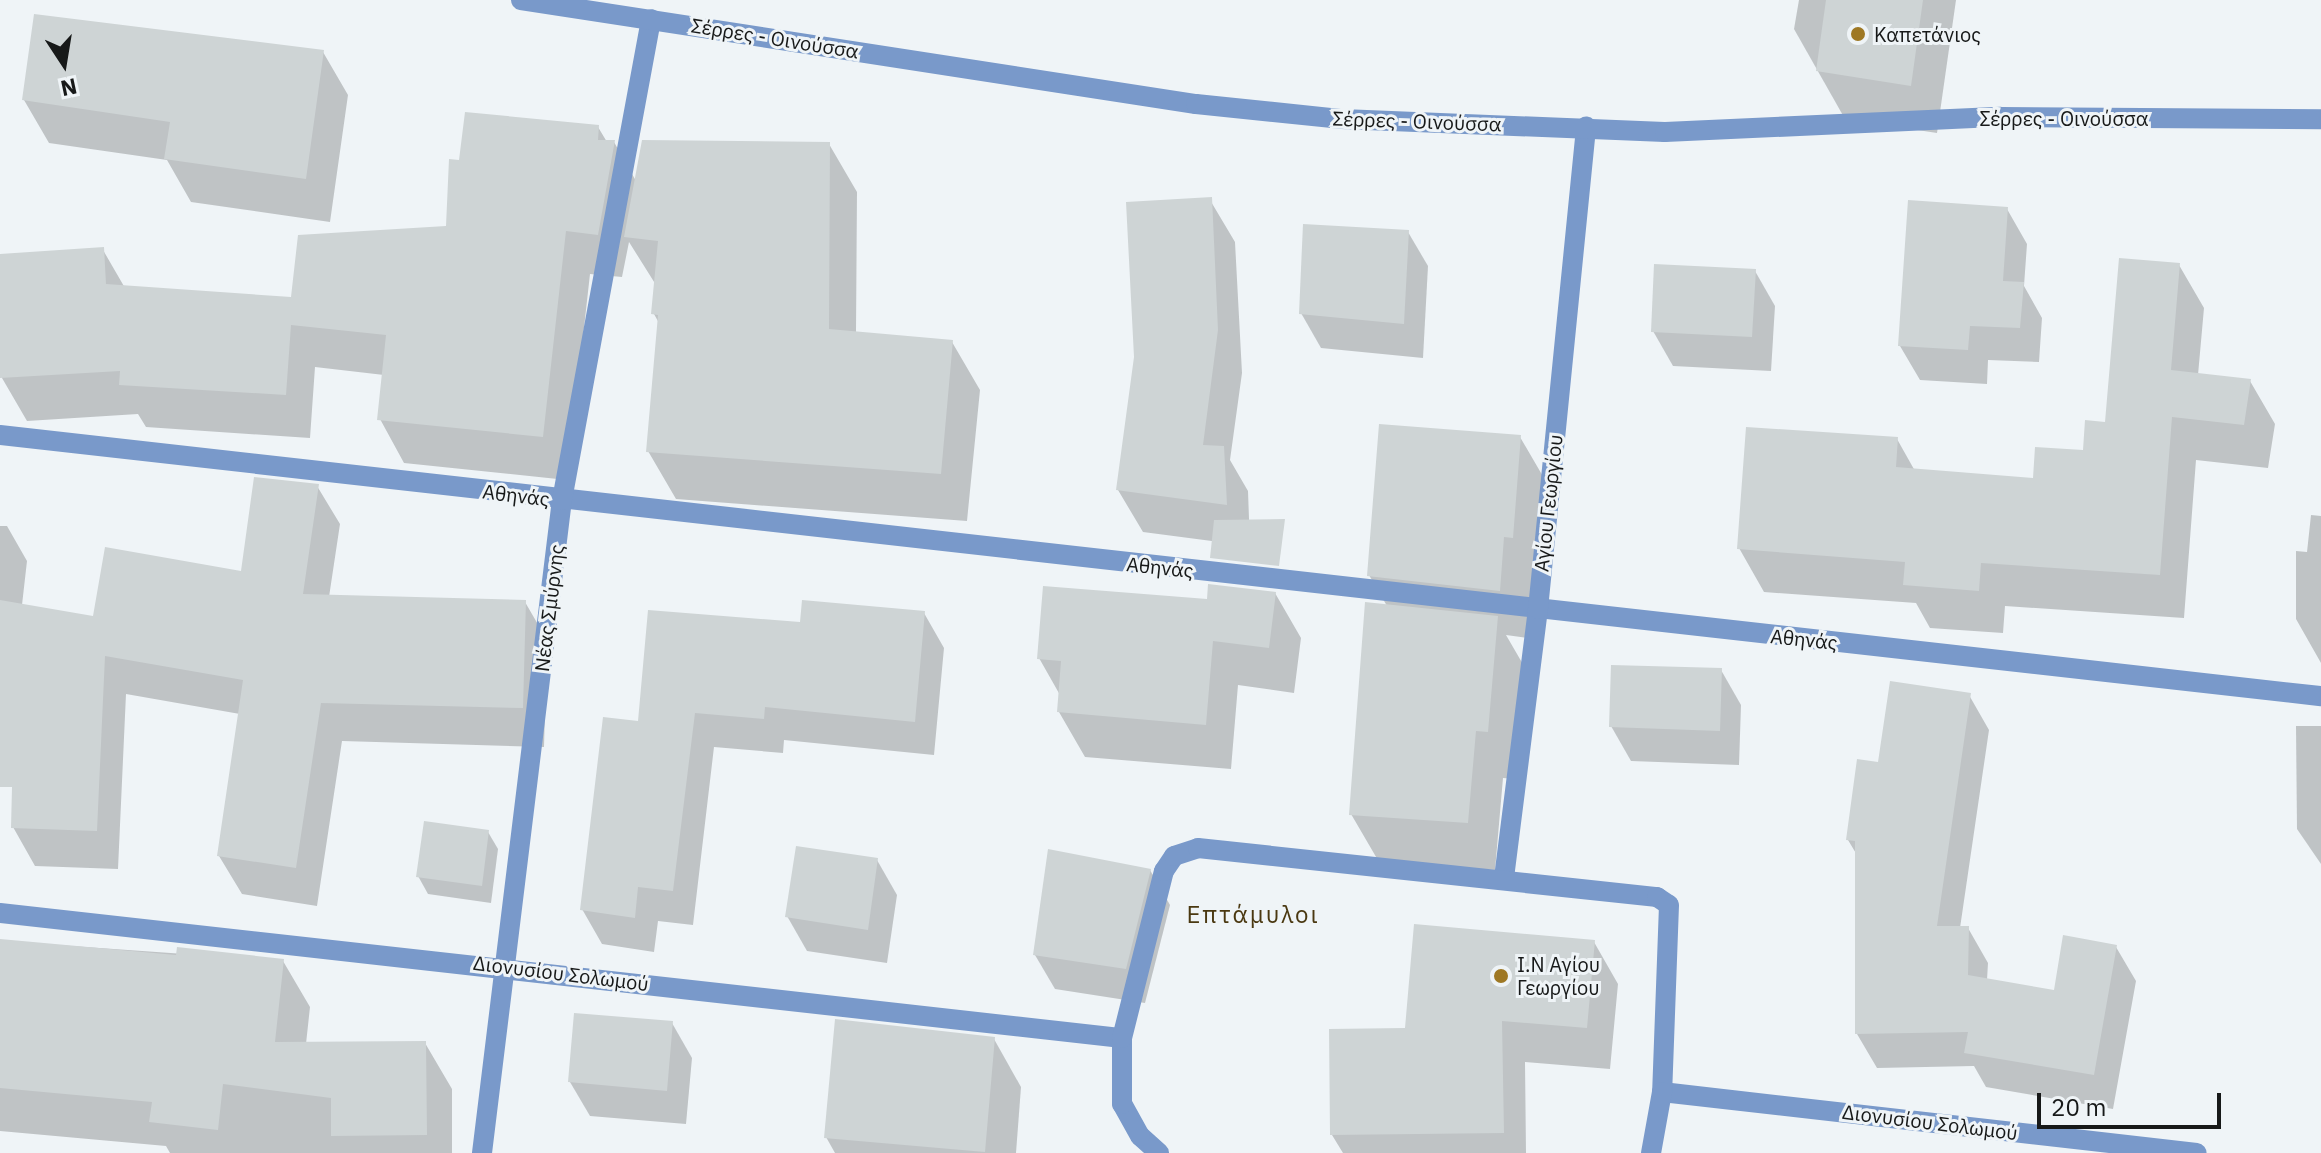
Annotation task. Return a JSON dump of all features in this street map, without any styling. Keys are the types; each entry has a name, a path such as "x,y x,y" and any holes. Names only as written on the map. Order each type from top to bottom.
{"street":[{"name":"Σέρρες - Οινούσσα","path":"521,0 1196,104 1342,119 1586,126 1665,132 2001,117 2321,119"},
{"name":"Νέας Σμύρνης","path":"482,1153 562,500 651,19"},
{"name":"Αγίου Γεωργίου","path":"1504,878 1538,609 1586,126"},
{"name":"Αθηνάς","path":"0,435 2321,696"},
{"path":"1159,1153 1140,1136 1122,1104 1122,1038 1164,871 1174,856 1189,849 1504,878 1657,897 1669,905 1662,1092 1651,1153"},
{"name":"Διονυσίου Σολωμού","path":"0,913 1122,1038"},
{"name":"Διονυσίου Σολωμού","path":"1662,1092 2197,1153"}],"building":[{"path":"1826,0 1923,0 1911,86 1816,71"},
{"path":"34,14 324,50 306,179 164,159 170,122 22,100"},
{"path":"465,112 599,125 598,140 615,140 598,235 566,231 543,437 377,420 386,335 291,325 286,395 119,385 120,371 0,378 0,254 104,247 106,284 291,297 298,235 446,226 449,159 459,160"},
{"path":"642,140 830,142 829,329 953,340 941,474 646,452 658,315 651,314 658,241 624,237"},
{"path":"1212,197 1218,330 1203,445 1224,446 1227,505 1116,490 1134,357 1126,202"},
{"path":"1908,200 2008,207 2003,281 2024,282 2020,328 1970,326 1968,350 1898,346"},
{"path":"1303,224 1409,230 1404,324 1299,314"},
{"path":"2119,258 2180,263 2171,370 2251,379 2244,425 2172,417 2160,575 1981,563 1979,591 1903,585 1905,562 1737,549 1746,427 1898,437 1896,467 2033,478 2035,447 2083,450 2085,420 2105,422"},
{"path":"1654,264 1756,269 1752,337 1651,332"},
{"path":"1379,424 1521,435 1513,538 1504,537 1500,591 1367,576"},
{"path":"254,477 319,484 303,594 526,600 523,708 321,703 296,868 217,856 243,680 105,656 97,831 11,828 12,787 0,787 0,600 93,616 105,547 241,571"},
{"path":"1285,519 1279,566 1210,558 1214,520"},
{"path":"1208,584 1276,592 1269,648 1213,641 1206,725 1057,712 1061,661 1037,659 1043,586 1207,599"},
{"path":"802,600 925,611 915,722 765,707 764,719 695,713 673,891 638,887 635,918 580,910 603,717 638,721 648,610 800,622"},
{"path":"1365,602 1498,616 1488,732 1476,731 1468,823 1349,815"},
{"path":"1611,665 1722,668 1720,731 1609,727"},
{"path":"1890,681 1971,693 1937,926 1969,926 1968,975 2054,990 2063,935 2117,945 2094,1075 1964,1053 1968,1032 1855,1034 1855,841 1846,840 1857,759 1878,762"},
{"path":"424,821 489,830 482,886 416,877"},
{"path":"796,846 878,858 868,930 785,917"},
{"path":"1048,849 1151,869 1126,969 1033,955"},
{"path":"1414,924 1595,940 1587,1028 1502,1021 1504,1133 1330,1135 1329,1029 1405,1028"},
{"path":"0,939 176,955 177,947 284,959 275,1042 426,1041 427,1135 331,1136 331,1098 223,1084 218,1130 149,1122 152,1102 0,1088"},
{"path":"574,1013 673,1021 667,1091 568,1082"},
{"path":"835,1019 995,1037 985,1152 824,1138"}],"place":[{"name":"Καπετάνιος","path":"1858,34"},
{"name":"Ι.Ν Αγίου Γεωργίου","path":"1501,976"}],"district":[{"name":"Επτάμυλοι","path":"1253,915"}]}
